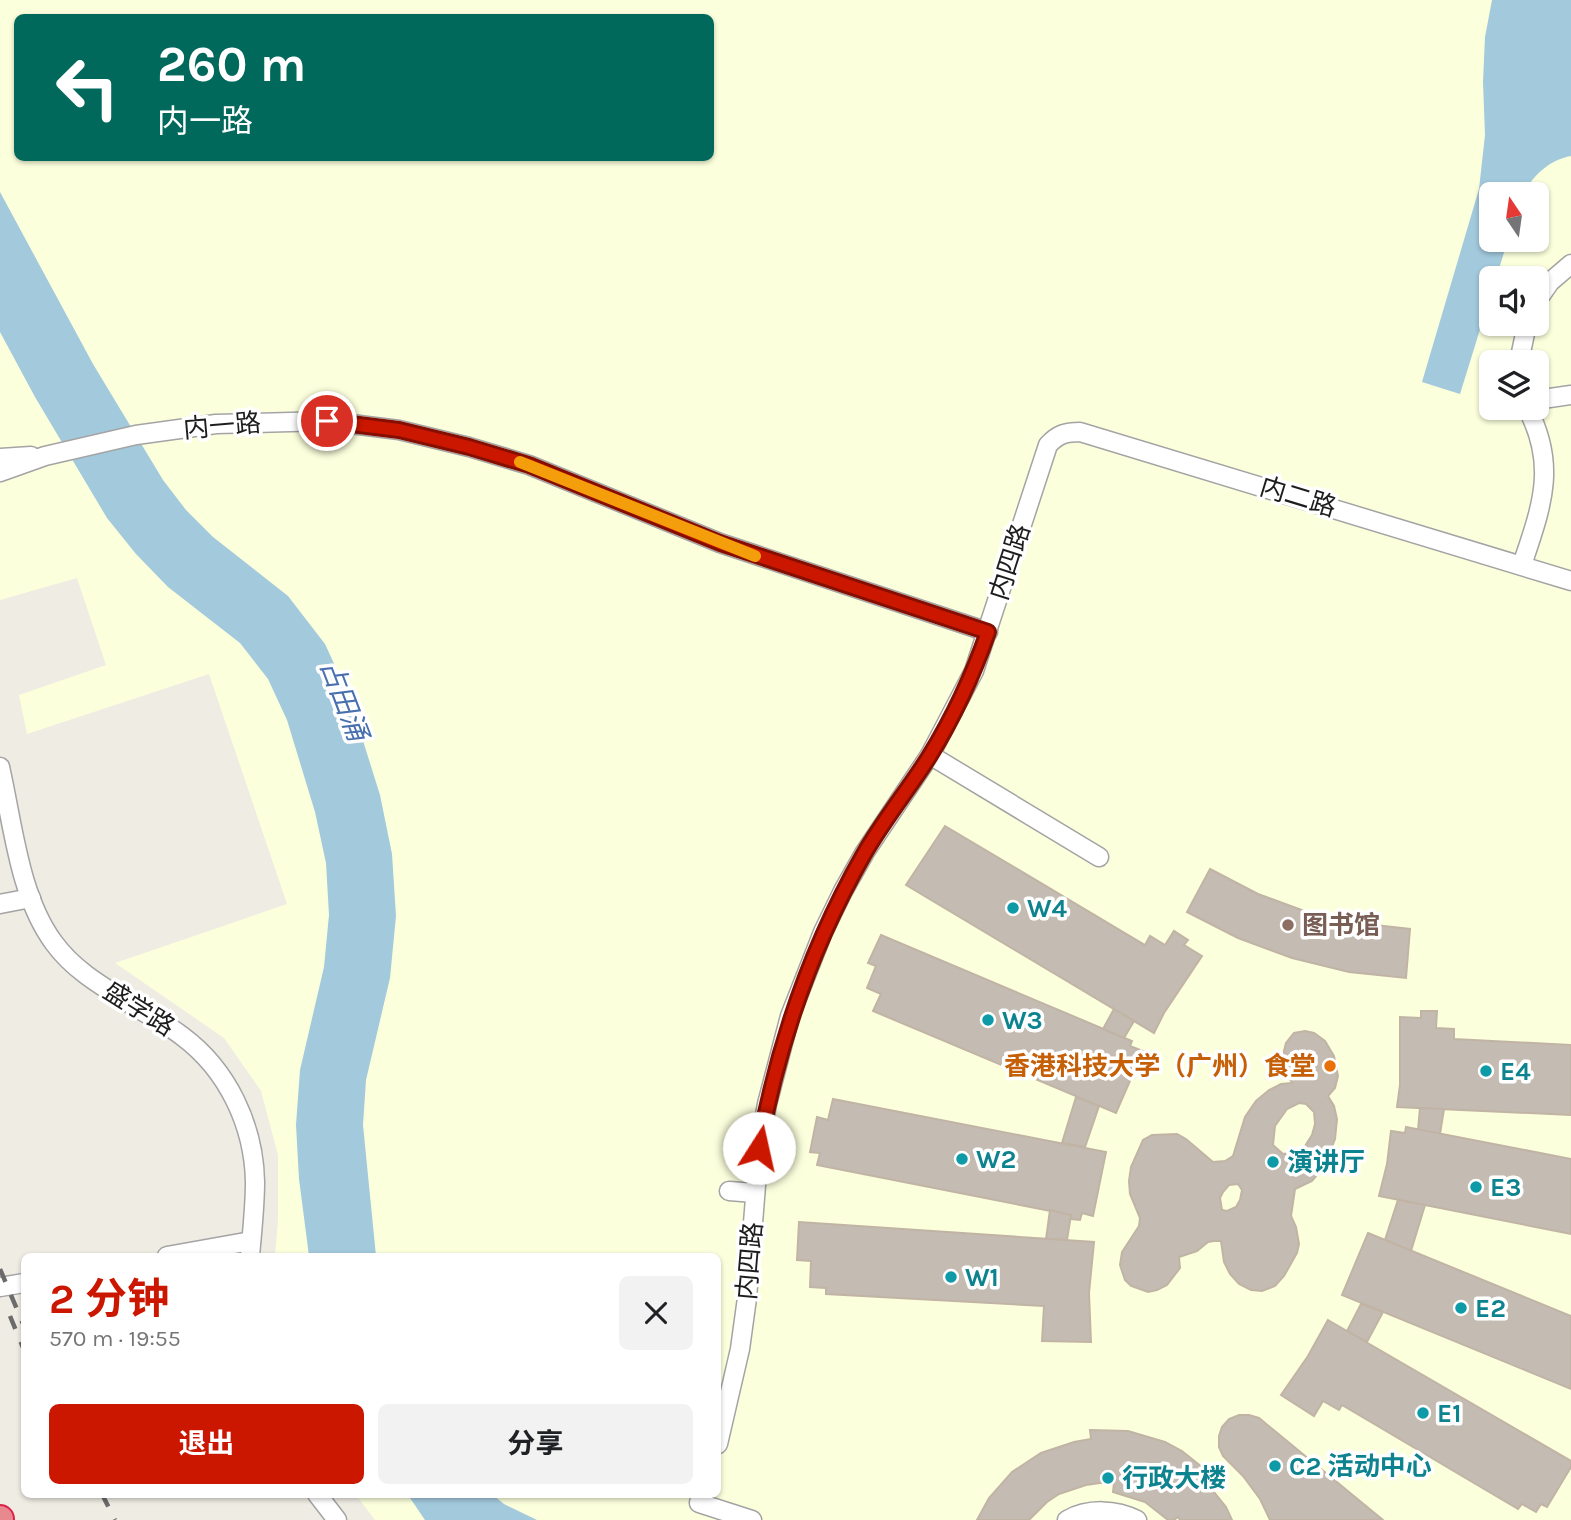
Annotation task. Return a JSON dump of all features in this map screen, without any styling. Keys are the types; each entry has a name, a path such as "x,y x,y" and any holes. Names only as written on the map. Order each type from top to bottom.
{"street":[{"path":"1549,283 1571,264"},
{"path":"1549,399 1571,396"},
{"path":"1522,565 1542,504 1545,486 1542,450 1532,420"},
{"name":"内一路","path":"45,456 136,435 216,424 327,421 399,430 529,465 720,543 988,632"},
{"name":"内二路","path":"1041,466 1048,445 1053,439 1060,433 1080,432 1571,581"},
{"path":"0,458 45,456"},
{"path":"0,472 45,456"},
{"name":"内四路","path":"721,1432 744,1324 753,1245 755,1193 767,1104 790,1016 823,932 860,862 930,755 974,671 1041,466"},
{"path":"930,755 1099,857"},
{"name":"盛学路","path":"0,767 31,898 37,917 55,945 86,976 183,1036 212,1064 239,1104 252,1149 255,1182 251,1249"},
{"path":"0,904 31,898"},
{"path":"729,1191 755,1193"},
{"path":"203,1253 251,1249"},
{"path":"0,1287 21,1284"},
{"path":"320,1498 337,1520"},
{"path":"700,1499 752,1520"},
{"path":"1067,1520 1092,1512 1113,1512 1137,1520"}],"shaded area":[{"path":"0,0 1571,0 1571,1520 375,1520 358,1498 721,1498 721,1253 275,1253 278,1155 261,1091 224,1038 115,963 287,904 209,674 27,734 19,695 106,665 77,578 0,600"}],"water":[{"path":"1492,0 1571,0 1571,156 1555,161 1530,182 1480,182 1485,135 1485,37"},
{"path":"1479,189 1479,252 1504,252 1500,266 1479,266 1479,333 1460,394 1422,382"},
{"name":"占田涌","path":"0,192 93,364 163,480 186,510 213,537 288,596 325,644 349,696 380,795 392,854 396,916 390,978 366,1080 363,1125 376,1253 309,1253 299,1179 296,1125 300,1070 324,967 329,915 326,863 315,812 287,720 268,679 240,643 168,587 136,554 107,518 0,332"},
{"path":"410,1498 497,1498 537,1520 425,1520"}],"building":[{"name":"W4","path":"945,826 1145,945 1150,936 1165,945 1174,931 1188,940 1184,945 1202,956 1154,1033 906,885"},
{"name":"图书馆","path":"1210,869 1258,894 1307,912 1357,923 1410,929 1406,978 1349,972 1292,958 1238,938 1187,912"},
{"name":"W3","path":"881,935 1132,1041 1130,1046 1143,1051 1116,1113 873,1011 881,994 867,988 876,966 868,963"},
{"path":"1114,1009 1134,1021 1124,1038 1103,1029"},
{"name":"E4","path":"1421,1011 1437,1011 1436,1028 1454,1029 1454,1039 1571,1045 1571,1115 1397,1107 1400,1085 1400,1017 1421,1018"},
{"name":"演讲厅","path":"1294,1033 1314,1033 1325,1041 1334,1056 1338,1076 1335,1088 1328,1096 1337,1119 1335,1139 1324,1167 1312,1181 1295,1189 1291,1216 1299,1244 1284,1276 1275,1286 1262,1291 1251,1290 1239,1284 1224,1262 1221,1241 1214,1241 1179,1257 1180,1268 1167,1285 1148,1292 1131,1286 1125,1280 1120,1265 1122,1252 1139,1226 1140,1218 1130,1194 1129,1181 1131,1167 1143,1140 1152,1135 1177,1134 1213,1162 1225,1161 1233,1156 1245,1117 1256,1101 1281,1084 1292,1083 1285,1069 1283,1055 1286,1043","holes":["1299,1103 1306,1104 1314,1112 1312,1135 1305,1146 1296,1152 1283,1154 1273,1145 1275,1126 1287,1109","1238,1184 1242,1190 1236,1207 1222,1210 1220,1198 1223,1192 1229,1185"]},
{"path":"1076,1097 1099,1106 1085,1147 1062,1143"},
{"name":"W2","path":"833,1099 1106,1152 1093,1216 1082,1213 1080,1220 1071,1219 1071,1215 817,1165 820,1153 810,1152 817,1117 828,1120"},
{"path":"1420,1108 1444,1109 1440,1134 1418,1130"},
{"name":"E3","path":"1406,1127 1571,1159 1571,1234 1379,1196 1391,1131 1405,1133"},
{"path":"1398,1200 1425,1205 1411,1251 1385,1240"},
{"path":"1050,1210 1071,1215 1067,1240 1046,1239"},
{"name":"W1","path":"799,1222 1094,1242 1089,1293 1091,1342 1042,1341 1044,1306 826,1294 826,1288 810,1287 811,1261 797,1260"},
{"name":"E2","path":"1368,1233 1571,1316 1571,1389 1342,1295"},
{"path":"1361,1304 1383,1312 1367,1342 1347,1331"},
{"name":"E1","path":"1328,1320 1571,1461 1571,1467 1547,1507 1541,1504 1536,1512 1522,1504 1518,1509 1342,1405 1339,1410 1323,1401 1314,1416 1281,1395 1308,1356"},
{"name":"C2 活动中心","path":"1239,1415 1259,1418 1383,1520 1270,1520 1260,1499 1243,1476 1223,1456 1219,1447 1222,1427 1229,1419"},
{"name":"行政大楼","path":"1090,1430 1128,1431 1165,1442 1182,1451 1212,1475 1205,1481 1226,1507 1232,1520 1180,1520 1178,1517 1168,1520 1145,1502 1113,1492 1114,1483 1100,1483 1059,1494 1029,1520 977,1520 989,1498 1012,1472 1041,1453 1091,1439"}],"railway":[{"path":"0,1269 21,1319"},
{"path":"10,1316 21,1343"},
{"path":"104,1498 115,1520"}],"slow traffic":[{"path":"520,462 755,556"}],"place":[{"name":"W4","path":"1013,908"},
{"name":"图书馆","path":"1288,925"},
{"name":"W3","path":"988,1020"},
{"name":"香港科技大学（广州）食堂","path":"1330,1066"},
{"name":"E4","path":"1486,1071"},
{"name":"W2","path":"962,1159"},
{"name":"演讲厅","path":"1273,1162"},
{"name":"E3","path":"1476,1187"},
{"name":"W1","path":"951,1277"},
{"name":"E2","path":"1461,1308"},
{"name":"E1","path":"1423,1413"},
{"name":"C2 活动中心","path":"1275,1466"},
{"name":"行政大楼","path":"1108,1478"}],"route":[{"path":"327,421 399,430 529,465 720,543 988,632 974,671 930,755 865,852 823,932 790,1016 777,1060 759,1148"}]}
